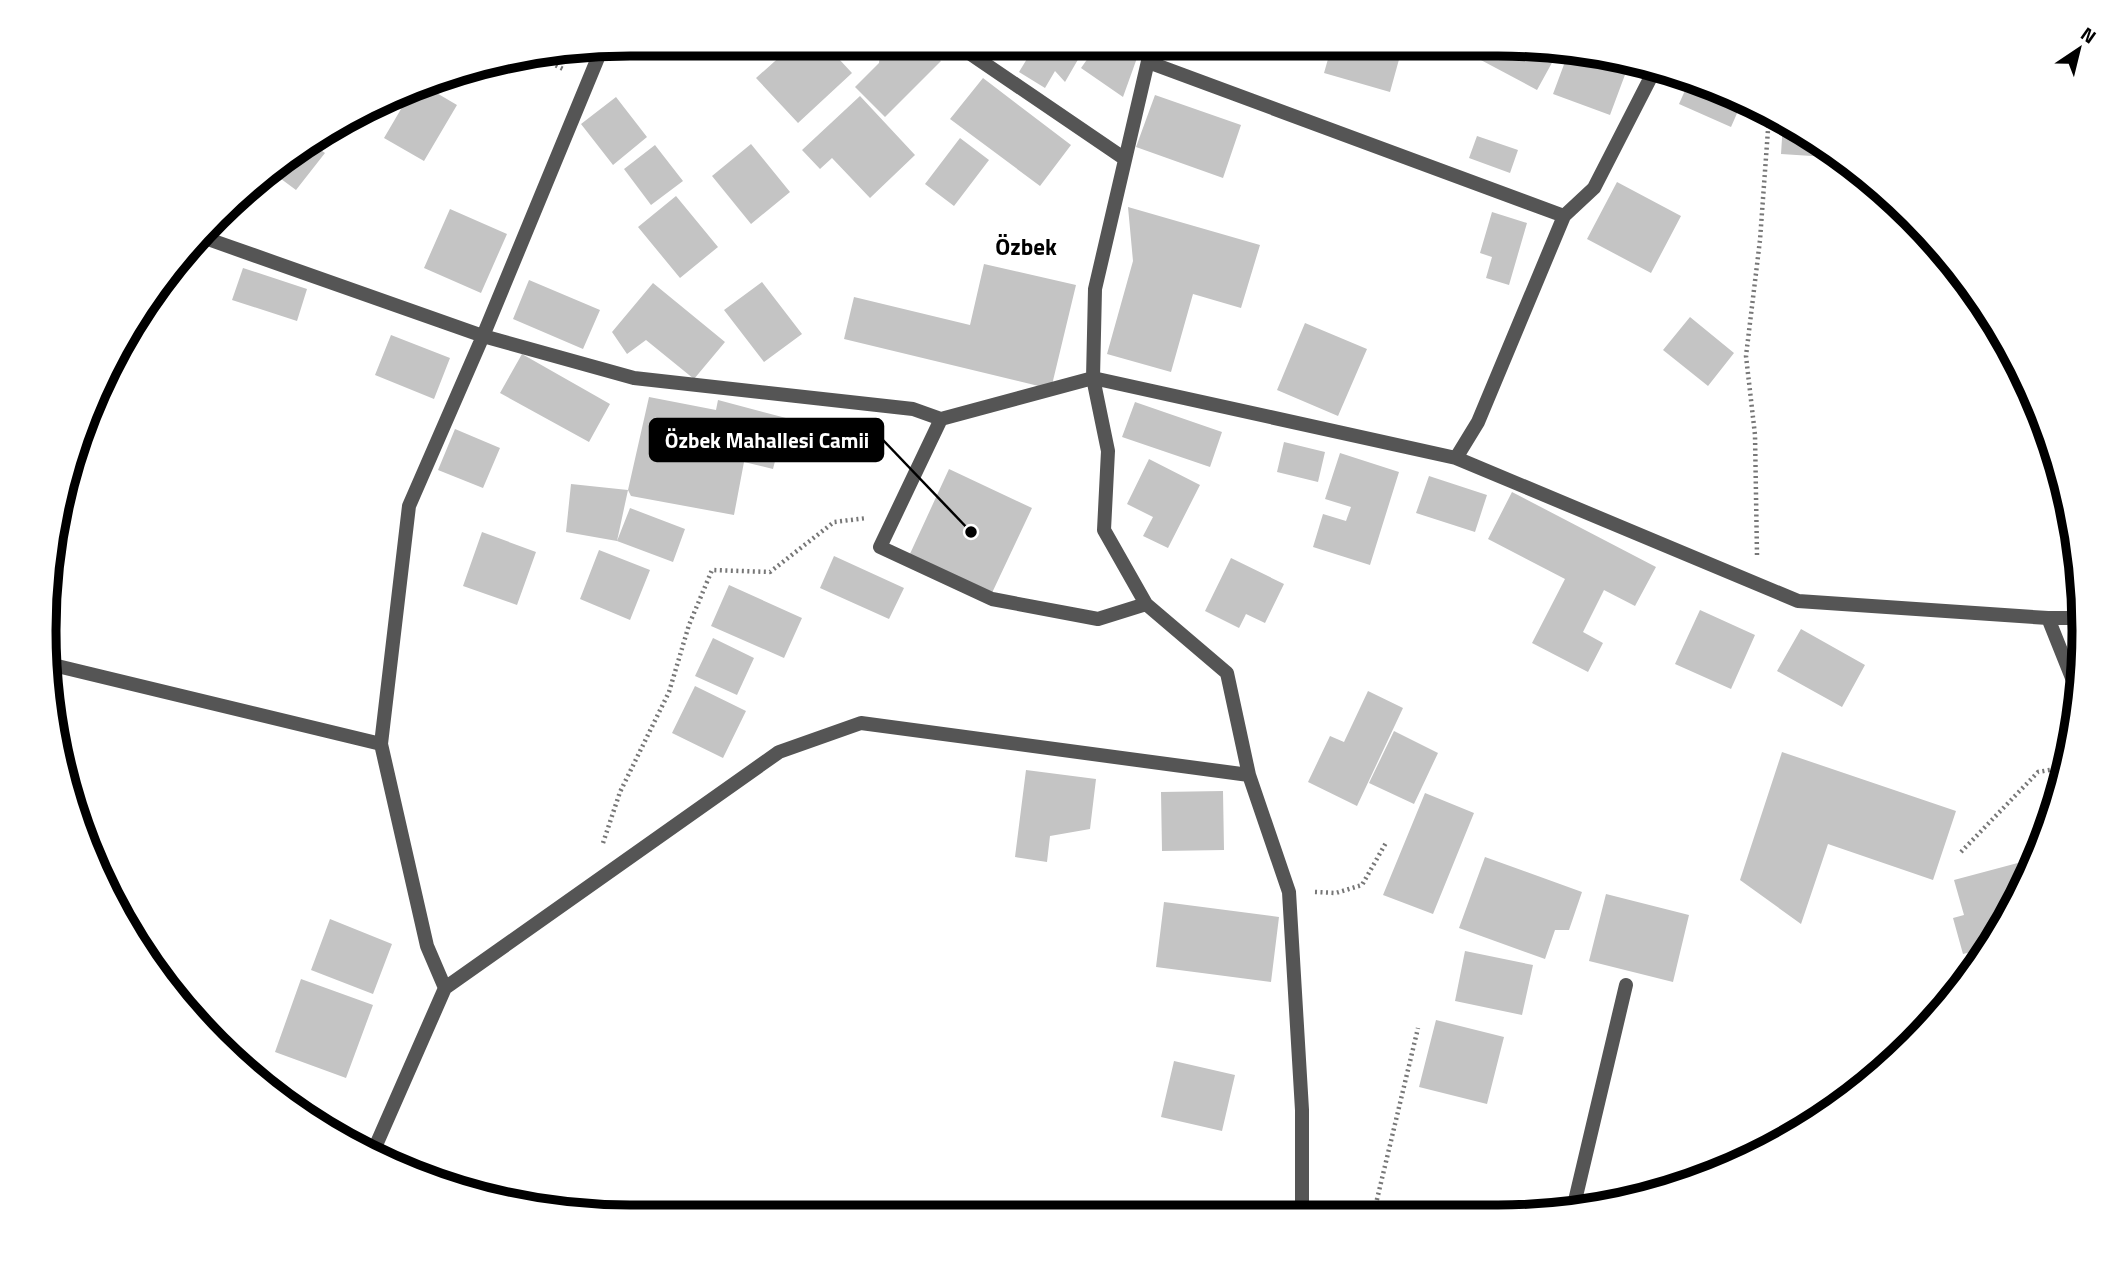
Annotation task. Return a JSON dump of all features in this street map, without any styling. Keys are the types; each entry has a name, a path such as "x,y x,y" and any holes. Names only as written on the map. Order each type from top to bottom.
{"street":[{"path":"974,56 1125,159"},
{"path":"1149,56 1095,289 1094,377 1108,451 1104,530 1146,604 1227,673 1249,775 1289,892 1302,1110 1302,1205"},
{"path":"446,988 426,946 381,744 409,506 483,336 598,57"},
{"path":"1148,62 1564,216"},
{"path":"1456,458 1478,422 1564,216 1594,188 1651,77"},
{"path":"210,240 483,336 634,378 913,409 941,419 1094,377 1456,458 1798,601 2072,618"},
{"path":"941,419 880,547 992,599 1098,619 1146,604"},
{"path":"2048,618 2070,674"},
{"path":"57,666 381,744"},
{"path":"376,1146 446,988 779,752 861,723 1249,775"},
{"path":"1575,1199 1626,985"}],"path":[{"path":"1758,584 1755,435 1746,356 1760,240 1768,124"},
{"path":"588,887 620,792 668,692 689,625 712,570 770,572 834,522 895,514"},
{"path":"1961,852 2038,772 2054,769"},
{"path":"1289,892 1336,893 1362,885 1387,841"},
{"path":"1376,1205 1418,1028"}],"building":[{"path":"781,56 836,56 852,73 798,123 756,78"},
{"path":"880,56 936,56 941,61 885,117 855,87 879,63"},
{"path":"1029,56 1080,56 1065,82 1055,71 1045,88 1019,72"},
{"path":"1090,56 1138,56 1123,97 1081,68"},
{"path":"1329,56 1400,56 1390,92 1324,73"},
{"path":"1481,56 1498,56 1554,59 1537,90 1479,59"},
{"path":"1566,60 1626,71 1610,115 1553,94"},
{"path":"983,78 1071,145 1040,186 950,119"},
{"path":"1686,88 1739,109 1731,127 1679,104"},
{"path":"433,91 457,105 424,161 384,138 405,103"},
{"path":"1155,95 1241,125 1223,178 1136,147"},
{"path":"860,96 915,155 870,198 832,158 820,169 802,150"},
{"path":"616,97 647,137 613,165 581,124"},
{"path":"1782,132 1822,157 1781,154"},
{"path":"1477,136 1518,150 1510,173 1469,158"},
{"path":"960,138 989,160 954,206 925,184"},
{"path":"751,144 790,192 751,224 712,176"},
{"path":"655,145 683,181 651,205 624,169"},
{"path":"318,148 325,153 296,190 279,177"},
{"path":"1617,182 1681,216 1651,273 1587,239"},
{"path":"676,196 718,247 680,278 638,227"},
{"path":"1128,207 1260,245 1241,308 1193,294 1171,372 1107,354 1133,261"},
{"path":"450,209 507,234 481,293 424,268"},
{"path":"1492,212 1527,223 1509,285 1486,278 1492,257 1480,253"},
{"path":"984,264 1076,285 1051,389 844,339 854,297 970,325"},
{"path":"243,268 307,289 297,321 232,300"},
{"path":"529,280 600,310 583,349 513,319"},
{"path":"762,282 802,334 764,362 724,310"},
{"path":"653,283 725,342 694,379 646,340 627,354 612,332"},
{"path":"1690,317 1734,353 1708,386 1663,350"},
{"path":"1305,323 1367,349 1338,416 1277,390"},
{"path":"391,335 450,358 434,399 375,375"},
{"path":"522,354 610,404 589,442 500,393"},
{"path":"649,397 716,410 718,400 786,418 773,469 744,462 734,515 631,496 628,490"},
{"path":"1135,402 1222,432 1210,467 1122,437"},
{"path":"455,429 500,448 483,488 438,470"},
{"path":"1284,442 1325,452 1318,482 1277,472"},
{"path":"1340,453 1399,472 1370,565 1313,547 1323,514 1346,521 1351,507 1325,499"},
{"path":"1149,459 1200,485 1168,548 1143,536 1153,517 1127,504"},
{"path":"949,469 1032,508 991,595 909,556"},
{"path":"1429,476 1487,495 1475,532 1416,513"},
{"path":"571,484 628,490 617,541 566,532"},
{"path":"1512,492 1656,567 1635,606 1604,590 1583,632 1603,643 1588,672 1532,643 1565,579 1488,539"},
{"path":"630,508 685,529 673,562 617,541"},
{"path":"482,532 536,552 517,605 463,586"},
{"path":"599,550 650,570 630,620 580,599"},
{"path":"834,556 904,588 889,619 820,588"},
{"path":"1231,558 1284,584 1265,623 1246,614 1239,628 1205,611"},
{"path":"729,585 802,618 784,658 711,626"},
{"path":"1700,610 1755,635 1731,689 1675,664"},
{"path":"1801,629 1865,665 1842,707 1777,671"},
{"path":"713,638 754,658 737,695 695,676"},
{"path":"695,686 746,711 723,758 672,733"},
{"path":"1368,691 1403,708 1357,806 1308,782 1330,736 1344,742"},
{"path":"1394,731 1438,753 1414,804 1369,783"},
{"path":"1782,752 1956,811 1933,880 1828,844 1801,924 1740,880"},
{"path":"1026,770 1096,779 1090,829 1050,836 1047,862 1015,857"},
{"path":"1223,791 1224,850 1162,851 1161,792"},
{"path":"1425,793 1474,813 1433,914 1383,895"},
{"path":"1485,857 1582,892 1569,930 1555,930 1545,959 1459,928"},
{"path":"2023,862 2013,885 1975,950 1963,954 1953,918 1964,915 1954,880"},
{"path":"1606,894 1689,915 1673,982 1589,961"},
{"path":"1164,902 1279,917 1271,982 1156,967"},
{"path":"330,919 392,944 373,994 311,970"},
{"path":"1465,951 1533,965 1522,1015 1455,1001"},
{"path":"301,979 373,1005 346,1078 275,1052"},
{"path":"1436,1020 1504,1037 1487,1104 1419,1087"},
{"path":"1174,1061 1235,1075 1222,1131 1161,1117"}],"place":[{"name":"Özbek Mahallesi Camii","path":"971,532"}],"district":[{"name":"Özbek","path":"1026,247"}]}
